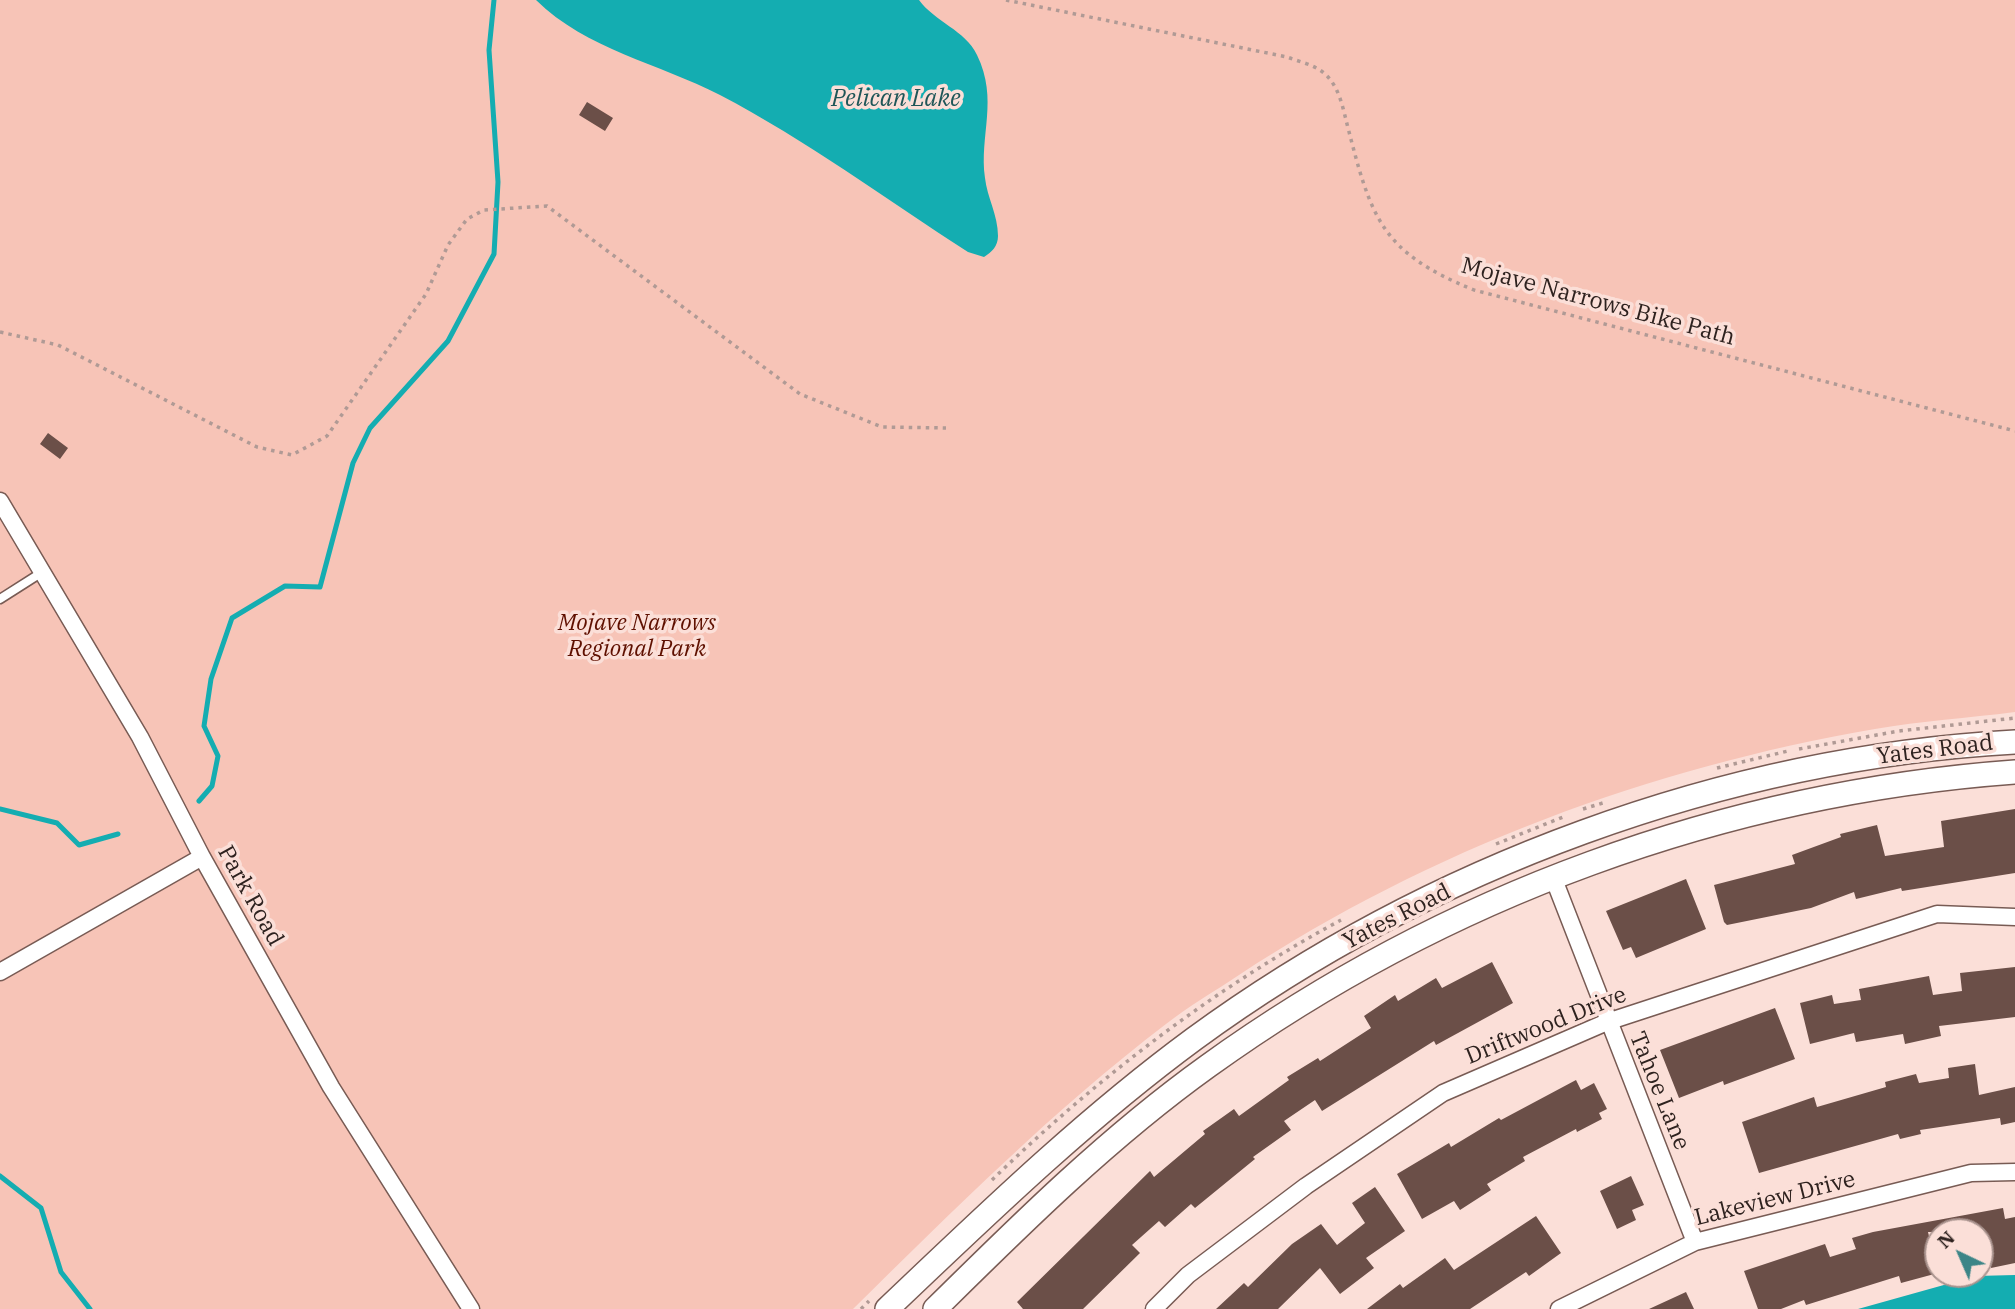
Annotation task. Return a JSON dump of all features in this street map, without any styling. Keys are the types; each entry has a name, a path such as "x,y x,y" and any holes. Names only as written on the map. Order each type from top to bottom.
{"main road":[{"name":"Yates Road","path":"887,1309 1075,1133 1184,1046 1293,973 1430,899 1515,859 1635,816 1774,776 1872,757 2015,742"},
{"name":"Yates Road","path":"935,1309 1088,1162 1167,1097 1228,1052 1305,1001 1445,924 1553,877 1671,835 1788,804 1886,786 2015,772"}],"street":[{"name":"Park Road","path":"0,501 44,571 140,737 202,858 331,1087 471,1309"},
{"path":"0,972 202,858"},
{"name":"Tahoe Lane","path":"1553,877 1607,1022 1695,1242"},
{"name":"Driftwood Drive","path":"1154,1309 1188,1275 1306,1186 1443,1093 1607,1022 1937,914 2015,917"},
{"name":"Lakeview Drive","path":"1559,1309 1695,1242 1971,1173 2015,1172"}],"lane":[{"path":"0,599 44,571"}],"path":[{"name":"Mojave Narrows Bike Path","path":"1006,0 1287,57 1312,66 1328,76 1340,97 1359,176 1374,212 1391,237 1414,261 1443,277 1474,290 2015,431"},
{"path":"0,331 58,345 257,447 292,455 327,436 426,294 448,245 467,219 484,210 547,206 800,394 883,427 946,428"}],"green space":[{"name":"Mojave Narrows Regional Park","path":"0,0 2015,0 2015,712 1875,729 1707,766 1544,819 1465,852 1388,889 1312,930 1166,1024 1044,1126 853,1309 0,1309"}],"water":[{"name":"Pelican Lake","path":"536,0 919,0 972,46 983,71 988,102 984,162 986,185 998,228 996,246 984,257 968,252 815,150 752,112 696,84 600,44 556,17"},
{"path":"2015,1275 2015,1309 1858,1309 1933,1288 1994,1288 1994,1276"}],"building":[{"path":"587,102 613,118 605,131 579,115"},
{"path":"48,433 68,448 60,459 40,444"},
{"path":"2015,809 2015,873 1902,891 1901,888 1856,899 1854,892 1811,908 1727,925 1724,922 1714,885 1795,864 1792,855 1841,837 1840,834 1877,825 1885,856 1944,847 1941,821"},
{"path":"1686,879 1706,929 1636,958 1631,947 1623,950 1606,911"},
{"path":"1492,962 1513,1003 1436,1045 1434,1041 1322,1111 1315,1100 1284,1121 1291,1130 1253,1157 1255,1159 1195,1208 1191,1204 1165,1227 1159,1221 1132,1245 1140,1253 1083,1309 1023,1309 1017,1302 1150,1171 1154,1177 1205,1134 1203,1131 1234,1109 1239,1116 1289,1080 1287,1077 1318,1058 1320,1061 1371,1028 1364,1016 1395,995 1398,1001 1436,978 1442,988"},
{"path":"2015,967 2015,1017 1939,1026 1941,1036 1905,1044 1903,1034 1856,1042 1854,1033 1810,1044 1800,1003 1832,995 1834,1004 1861,1000 1859,989 1929,976 1933,995 1962,991 1960,973"},
{"path":"1775,1008 1795,1059 1679,1098 1660,1050"},
{"path":"1975,1064 1979,1095 2015,1087 2015,1122 2001,1125 2000,1118 1920,1130 1921,1134 1900,1139 1898,1134 1759,1173 1742,1122 1814,1097 1817,1107 1886,1087 1885,1082 1916,1074 1919,1083 1949,1078 1948,1068"},
{"path":"1576,1080 1581,1090 1594,1083 1607,1109 1599,1113 1602,1119 1577,1132 1576,1129 1523,1157 1525,1161 1487,1184 1491,1190 1460,1210 1454,1201 1422,1219 1397,1174 1449,1143 1451,1147 1499,1118 1501,1120"},
{"path":"1631,1176 1644,1205 1632,1210 1636,1220 1617,1229 1600,1191"},
{"path":"1375,1187 1405,1231 1366,1258 1374,1268 1340,1294 1320,1268 1278,1309 1216,1309 1244,1283 1248,1287 1292,1244 1321,1224 1337,1245 1365,1223 1352,1203"},
{"path":"2003,1208 2005,1219 2015,1217 2015,1263 1994,1267 1994,1218 1949,1218"},
{"path":"1536,1216 1561,1253 1529,1276 1526,1272 1470,1309 1367,1309 1400,1284 1403,1288 1445,1258 1454,1270"},
{"path":"1924,1223 1924,1277 1901,1283 1899,1276 1806,1305 1804,1300 1781,1309 1758,1309 1744,1271 1825,1244 1830,1257 1856,1249 1852,1238"},
{"path":"1686,1292 1694,1309 1649,1309"}],"waterway":[{"path":"199,801 212,786 218,756 204,726 211,679 232,618 285,586 320,587 353,463 370,428 448,341 494,254 498,182 489,50 494,0"},
{"path":"0,809 57,823 79,845 118,834"},
{"path":"0,1176 41,1208 61,1272 90,1309"}]}
